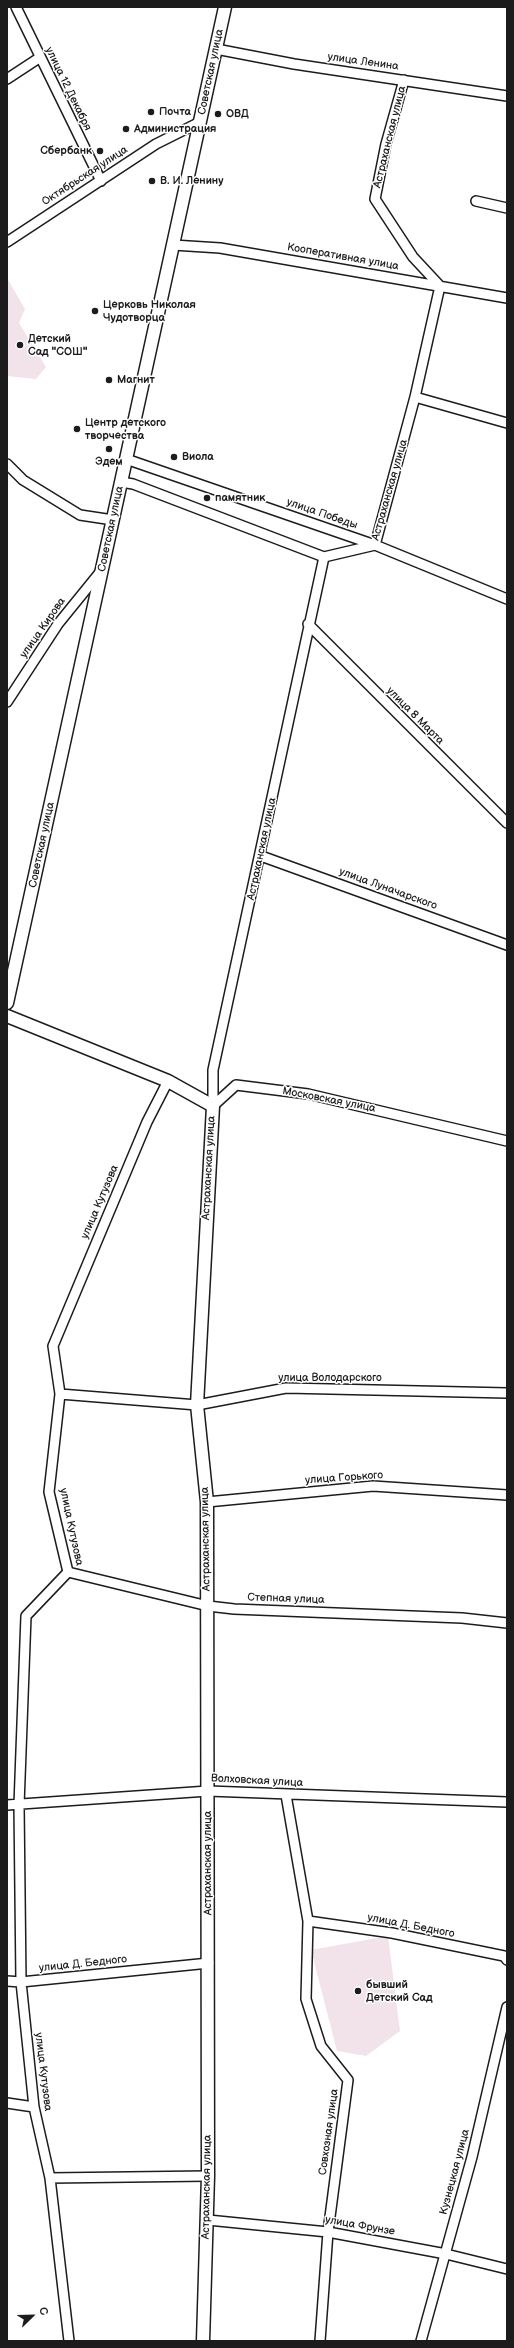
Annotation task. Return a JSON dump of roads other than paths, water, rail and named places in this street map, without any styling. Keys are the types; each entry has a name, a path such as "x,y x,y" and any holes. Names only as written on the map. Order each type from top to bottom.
{"street":[{"name":"улица 12 Декабря","path":"16,7 39,58 101,181"},
{"name":"Советская улица","path":"7,1004 226,7"},
{"name":"улица Ленина","path":"216,49 294,64 507,96"},
{"path":"7,79 39,58"},
{"name":"Астраханская улица","path":"203,2341 208,2220 208,1606 207,1502 197,1406 213,1106 213,1070 261,856 308,624 324,557 375,546 415,397 440,286 413,257 375,199 386,144 404,80"},
{"name":"Октябрьская улица","path":"7,242 156,144 200,122"},
{"path":"476,201 507,208"},
{"name":"Кооперативная улица","path":"173,245 220,248 507,298"},
{"path":"415,397 507,423"},
{"name":"улица Победы","path":"126,459 375,546 507,599"},
{"path":"7,464 23,480 80,515 113,520"},
{"path":"121,482 133,484 324,557"},
{"name":"улица Кирова","path":"7,702 58,624 102,570"},
{"name":"улица 8 Марта","path":"308,624 507,823"},
{"name":"улица Луначарского","path":"261,856 507,945"},
{"path":"7,1016 168,1081 213,1106"},
{"name":"улица Кутузова","path":"70,2341 50,2178 34,2106 21,1982 19,1806 26,1616 68,1572 49,1492 60,1394 53,1346 147,1122 168,1081"},
{"name":"Московская улица","path":"213,1106 236,1085 308,1094 507,1140"},
{"name":"улица Володарского","path":"60,1394 197,1406 286,1388 507,1393"},
{"name":"улица Горького","path":"207,1502 373,1486 507,1496"},
{"name":"Степная улица","path":"68,1572 208,1606 234,1609 462,1618 507,1623"},
{"name":"Волховская улица","path":"7,1805 19,1806 208,1790 286,1795 507,1802"},
{"name":"Совхозная улица","path":"286,1795 308,1921 306,1999 321,2046 348,2080 328,2232 320,2341"},
{"name":"улица Д. Бедного","path":"308,1921 392,1933 504,1956 507,1960"},
{"name":"улица Д. Бедного","path":"7,1980 21,1982 208,1964"},
{"name":"Кузнецкая улица","path":"421,2341 472,2158 507,2007"},
{"path":"7,2103 34,2106"},
{"path":"50,2178 208,2176"},
{"name":"улица Фрунзе","path":"208,2220 328,2232 446,2254 507,2269"}],"place":[{"name":"Почта","path":"151,112"},
{"name":"ОВД","path":"218,114"},
{"name":"Администрация","path":"126,129"},
{"name":"Сбербанк","path":"100,151"},
{"name":"В. И. Ленину","path":"152,181"},
{"name":"Церковь Николая Чудотворца","path":"95,311"},
{"name":"Детский Сад \"СОШ\"","path":"20,345"},
{"name":"Магнит","path":"109,380"},
{"name":"Центр детского творчества","path":"77,429"},
{"name":"Эдем","path":"109,449"},
{"name":"Виола","path":"174,457"},
{"name":"памятник","path":"207,498"},
{"name":"бывший Детский Сад","path":"358,1991"}]}
